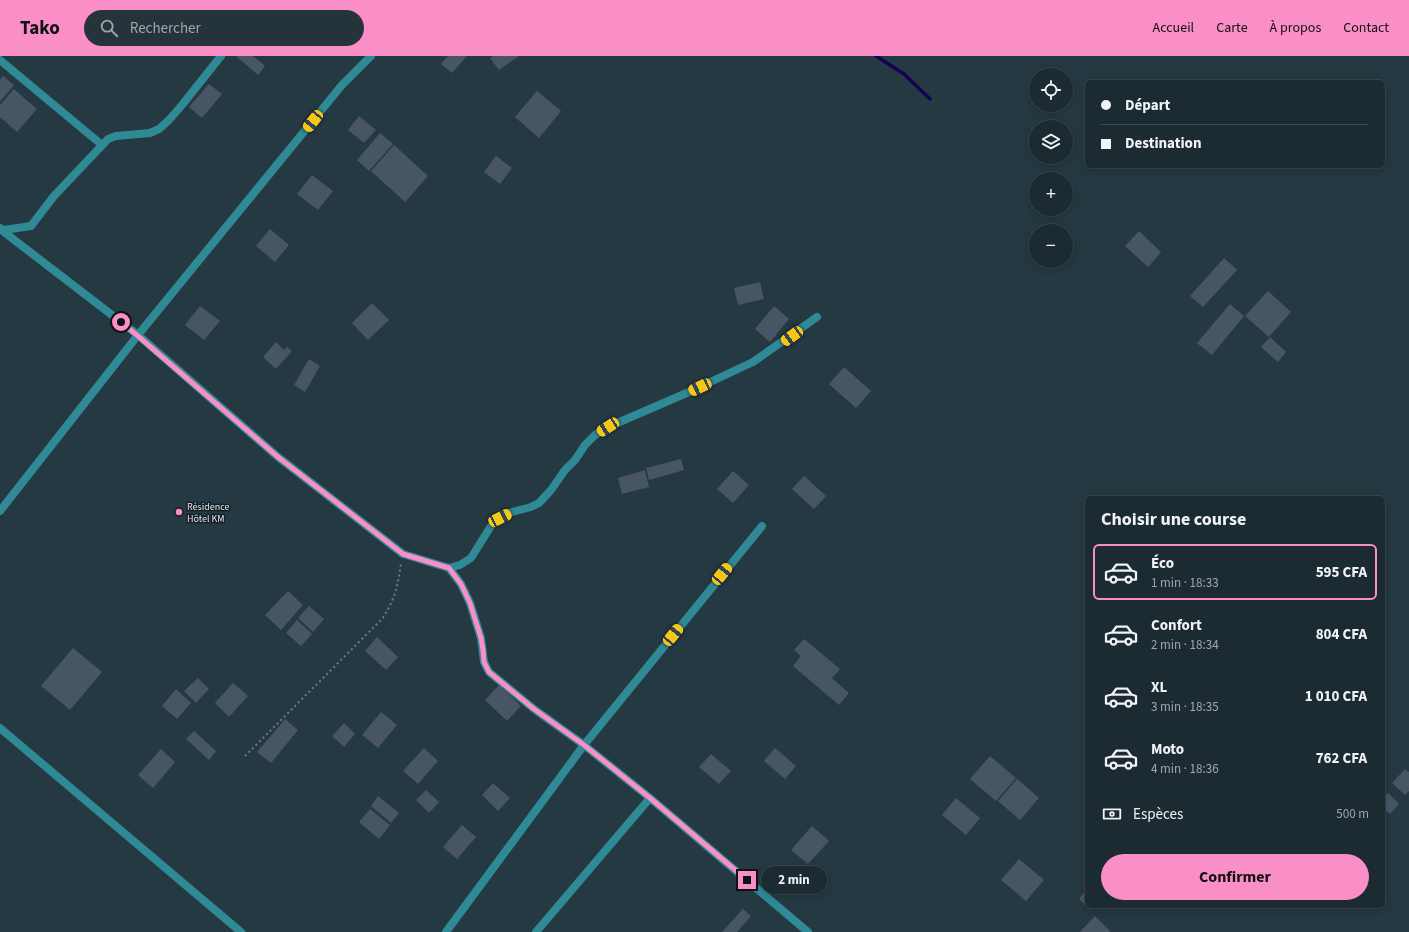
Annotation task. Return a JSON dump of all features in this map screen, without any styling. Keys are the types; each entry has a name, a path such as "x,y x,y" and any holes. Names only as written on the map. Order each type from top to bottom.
{"street":[{"path":"0,228 4,230 31,226 54,196 111,137 150,133 158,129 169,120 182,105 221,56"},
{"path":"0,511 138,336 342,85 371,56"},
{"path":"0,60 102,145"},
{"path":"0,228 138,336 278,457 403,554 449,568 460,565 471,558 491,526 500,518 512,512 531,507 539,503 551,490 565,470 575,460 585,445 595,435 608,427 690,392 753,362 817,317"},
{"path":"446,932 584,745 762,526"},
{"path":"449,568 461,584 470,603 481,638 484,662 489,672 534,709 584,745 650,798 808,932"},
{"path":"0,728 241,932"},
{"path":"536,932 650,798"}],"path":[{"path":"245,756 382,619 391,606 397,589 403,554"}],"building":[{"path":"236,56 253,56 265,66 258,75"},
{"path":"448,56 467,56 452,73 441,64"},
{"path":"493,56 519,56 499,70 490,58"},
{"path":"3,76 14,85 0,102 0,80"},
{"path":"209,84 222,94 202,118 189,107"},
{"path":"14,89 37,109 17,132 0,117 0,105"},
{"path":"537,91 561,111 539,138 515,117"},
{"path":"359,116 376,130 364,143 348,130"},
{"path":"380,133 393,144 369,171 357,160"},
{"path":"394,145 428,176 405,202 371,171"},
{"path":"496,156 512,168 500,184 484,172"},
{"path":"312,175 333,191 318,210 297,194"},
{"path":"270,229 289,245 275,262 256,246"},
{"path":"1139,231 1161,252 1148,267 1125,246"},
{"path":"1224,258 1237,270 1203,307 1190,296"},
{"path":"760,282 764,299 738,305 734,288"},
{"path":"1268,291 1291,312 1269,337 1245,316"},
{"path":"372,303 389,320 368,340 352,323"},
{"path":"1230,304 1244,316 1212,355 1197,343"},
{"path":"200,306 220,321 204,340 185,325"},
{"path":"774,306 789,319 770,342 755,329"},
{"path":"1270,337 1286,352 1278,362 1261,347"},
{"path":"276,342 284,350 287,347 292,351 276,369 263,357"},
{"path":"309,359 320,366 305,392 294,385"},
{"path":"844,367 871,391 856,408 829,384"},
{"path":"681,459 684,470 649,480 646,468"},
{"path":"645,470 649,487 622,494 618,478"},
{"path":"733,471 749,485 733,503 717,489"},
{"path":"804,476 826,496 814,509 792,489"},
{"path":"288,591 303,605 281,630 265,615"},
{"path":"309,606 324,619 313,632 298,618"},
{"path":"297,620 312,634 301,646 286,633"},
{"path":"377,637 398,657 386,670 365,651"},
{"path":"804,639 840,669 832,678 849,693 839,705 793,666 801,656 794,650"},
{"path":"73,648 102,672 70,710 41,686"},
{"path":"198,678 209,689 196,703 184,691"},
{"path":"233,683 248,696 229,717 215,703"},
{"path":"499,685 521,706 507,721 485,700"},
{"path":"176,689 191,703 177,719 162,706"},
{"path":"381,712 397,725 378,748 362,735"},
{"path":"285,719 298,730 271,763 257,752"},
{"path":"344,723 355,734 344,747 332,736"},
{"path":"194,731 216,751 209,760 186,739"},
{"path":"424,748 438,761 418,784 403,771"},
{"path":"775,748 796,766 785,779 764,761"},
{"path":"161,749 175,762 153,788 138,775"},
{"path":"711,754 731,771 719,784 699,767"},
{"path":"990,756 1016,778 996,801 970,779"},
{"path":"1405,769 1409,772 1409,791 1405,795 1392,783"},
{"path":"1017,779 1039,798 1020,820 998,801"},
{"path":"493,783 510,798 498,811 482,795"},
{"path":"426,790 439,802 429,813 416,800"},
{"path":"1388,793 1399,804 1390,814 1385,810 1385,796"},
{"path":"378,796 399,813 391,823 371,806"},
{"path":"956,798 980,818 966,835 942,815"},
{"path":"370,809 390,825 379,839 359,822"},
{"path":"462,825 476,837 457,859 443,847"},
{"path":"812,826 829,841 808,864 791,850"},
{"path":"1019,859 1044,880 1026,901 1001,880"},
{"path":"1085,892 1085,904 1079,899"},
{"path":"743,909 751,916 737,932 722,932"},
{"path":"1095,916 1110,931 1080,932"}],"waterway":[{"path":"876,56 904,74 930,99"}],"place":[{"name":"Résidence Hôtel KM","path":"179,512"}],"route":[{"path":"121,322 278,457 403,554 449,568 461,584 470,603 481,638 484,662 489,672 534,709 584,745 650,798 747,880"}]}
